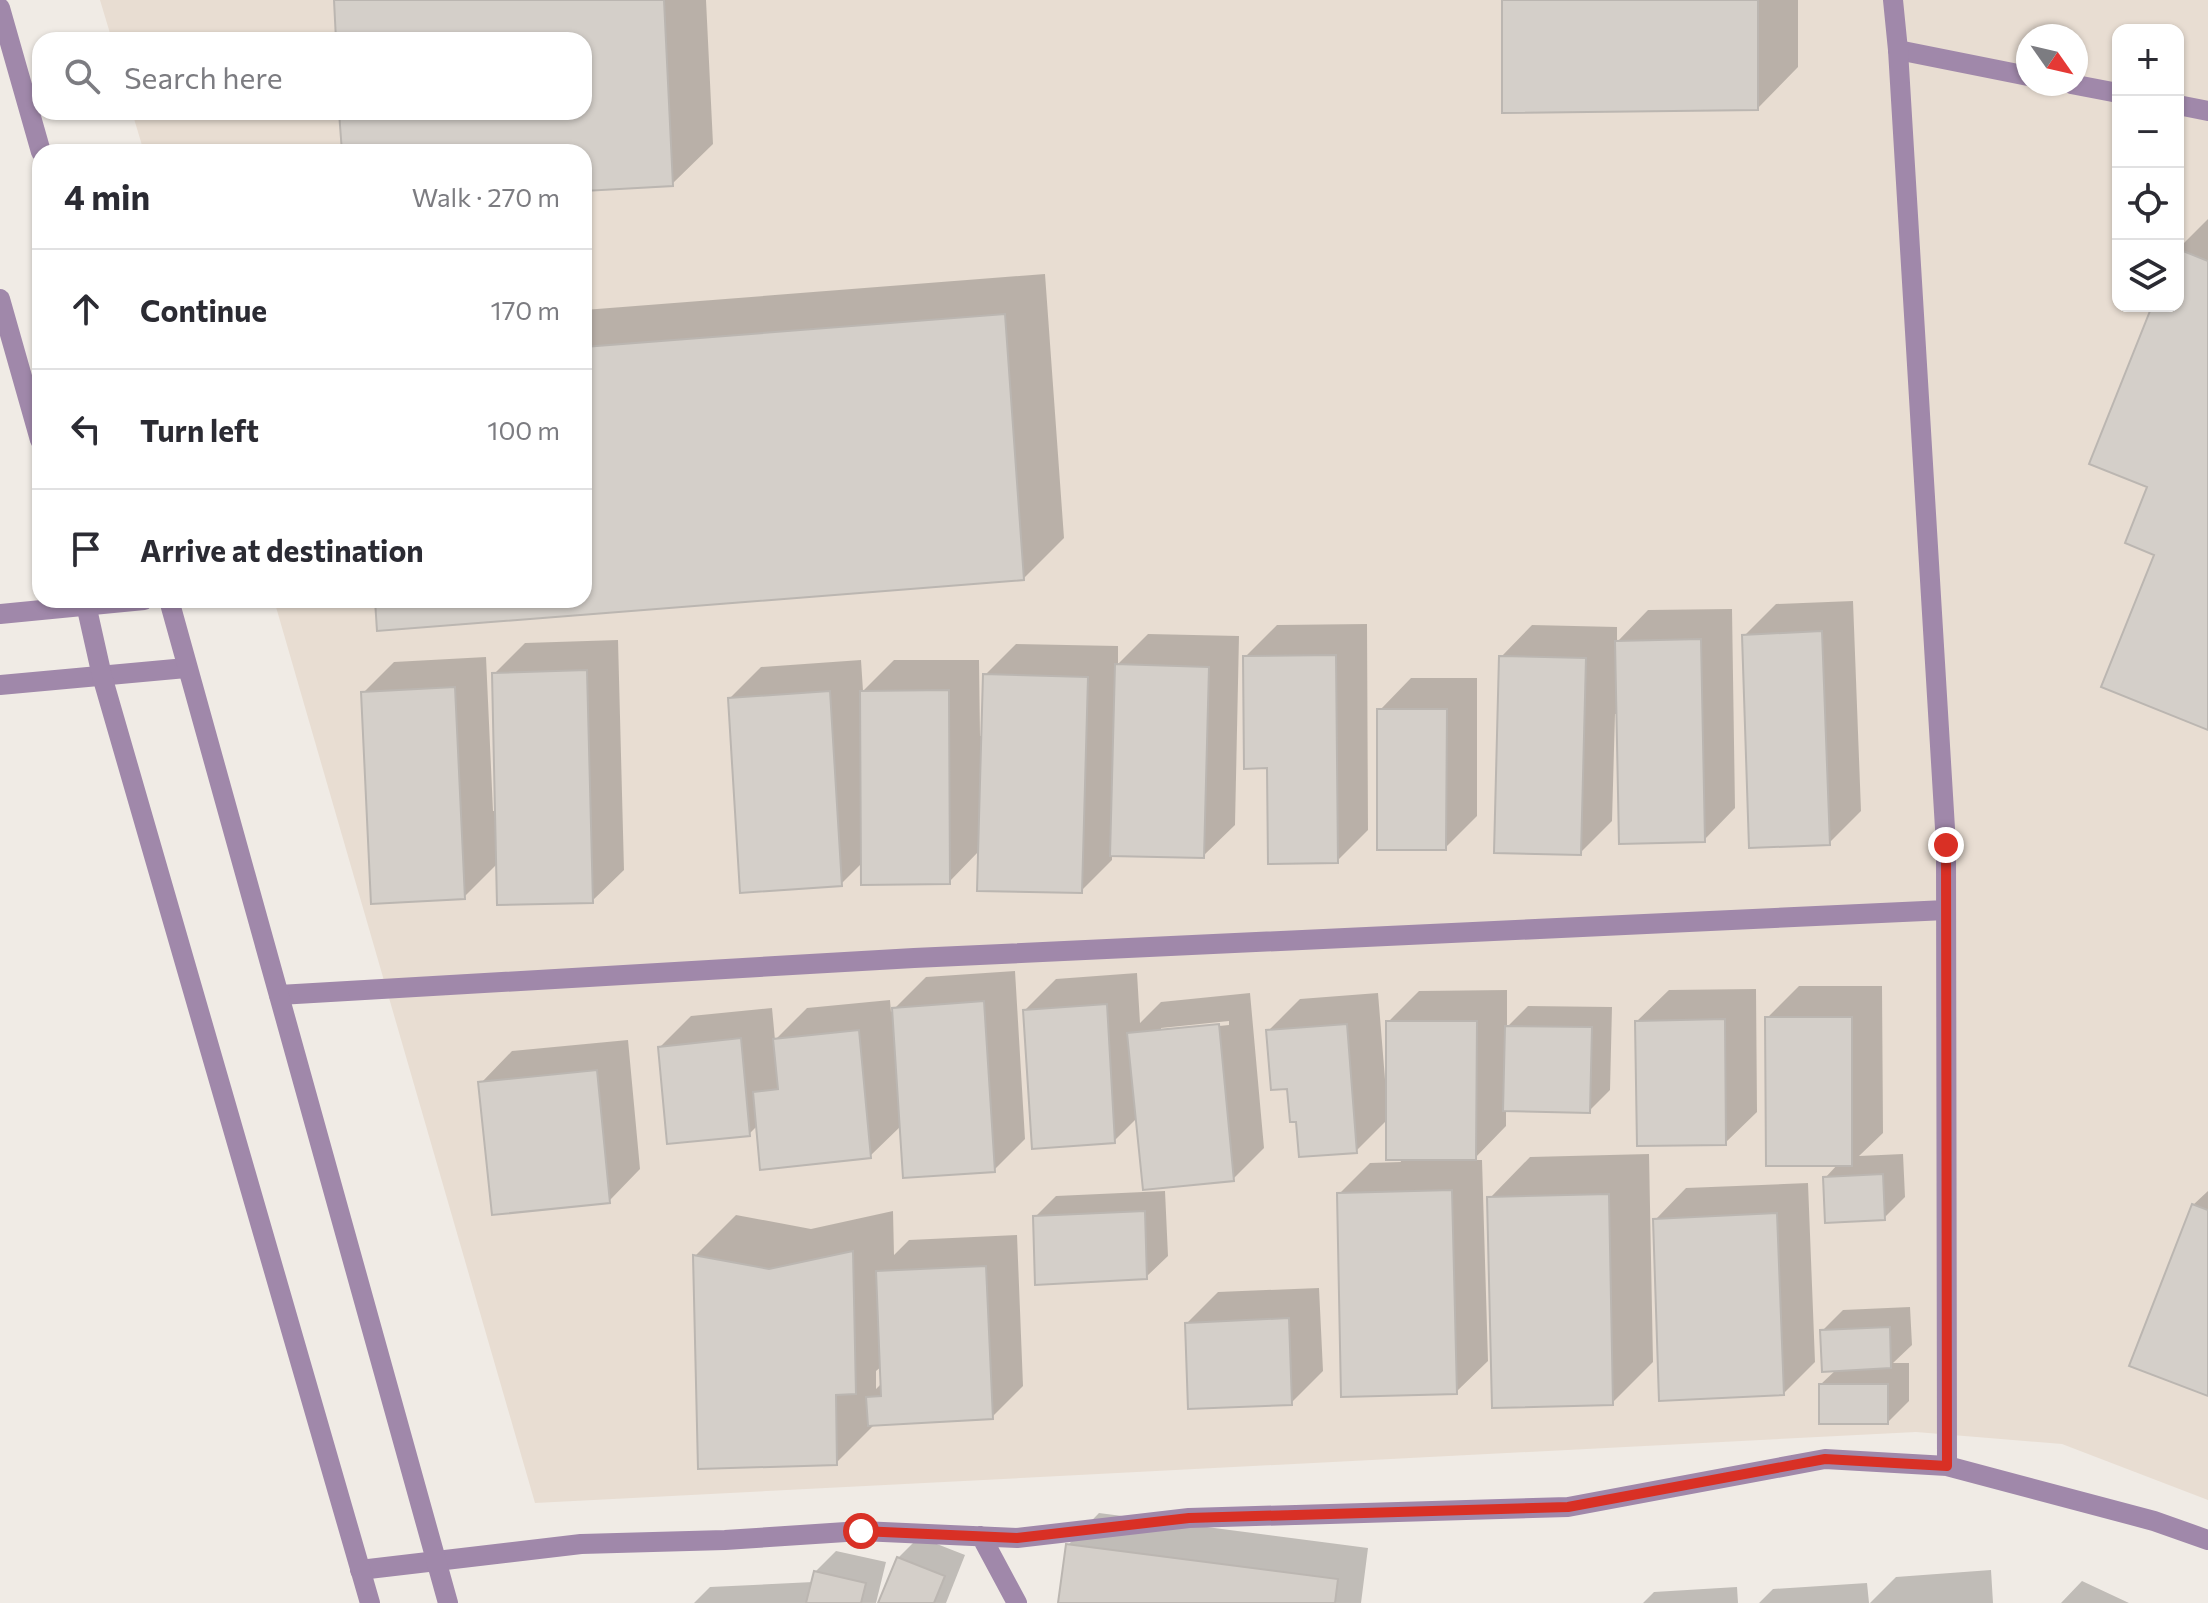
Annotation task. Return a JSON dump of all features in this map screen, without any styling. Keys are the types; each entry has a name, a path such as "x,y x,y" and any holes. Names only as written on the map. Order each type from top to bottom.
{"street":[{"path":"1893,0 1946,845 1947,1466"},
{"path":"0,8 39,144"},
{"path":"1898,50 2016,74"},
{"path":"2088,87 2112,92"},
{"path":"2184,106 2208,111"},
{"path":"0,299 32,412"},
{"path":"0,614 47,608"},
{"path":"87,608 102,676 370,1603"},
{"path":"171,608 448,1603"},
{"path":"0,685 186,668"},
{"path":"279,995 914,958 1946,910"},
{"path":"360,1570 581,1544 725,1540 861,1531 1017,1538 1189,1518 1568,1507 1825,1459 1947,1466 2154,1521 2208,1540"},
{"path":"981,1536 1017,1603"}],"shaded area":[{"path":"100,0 2208,0 2208,1500 2062,1444 1916,1432 535,1503 276,608 592,608 592,144 142,144 134,120 592,120 592,32 110,32"}],"building":[{"path":"334,0 664,0 673,186 592,191 592,144 341,144 340,120 592,120 592,32 336,32"},
{"path":"1502,0 1758,0 1758,110 1502,113"},
{"path":"2184,251 2208,261 2208,730 2101,687 2154,555 2125,543 2147,487 2089,464 2150,312 2184,312"},
{"path":"1005,314 1024,580 377,631 376,608 592,608 592,346"},
{"path":"1822,631 1830,845 1749,848 1742,635"},
{"path":"1701,639 1705,842 1619,844 1615,641"},
{"path":"1336,655 1338,863 1268,864 1267,768 1244,769 1243,656"},
{"path":"1499,656 1586,658 1581,855 1494,853"},
{"path":"1115,664 1209,667 1204,858 1110,856"},
{"path":"587,670 593,903 497,905 492,673"},
{"path":"983,674 1088,677 1082,893 977,891"},
{"path":"455,687 465,899 371,904 361,692"},
{"path":"949,690 950,884 861,885 860,691"},
{"path":"830,691 842,886 740,893 728,698"},
{"path":"1377,709 1447,709 1446,850 1377,850"},
{"path":"984,1001 995,1172 903,1178 892,1008"},
{"path":"1107,1004 1115,1143 1032,1149 1023,1010"},
{"path":"1765,1017 1852,1017 1852,1166 1766,1166"},
{"path":"1725,1019 1726,1145 1637,1146 1635,1021"},
{"path":"1386,1021 1477,1021 1476,1160 1386,1160"},
{"path":"1219,1024 1234,1181 1143,1190 1127,1033"},
{"path":"1347,1024 1357,1153 1299,1157 1296,1122 1290,1122 1287,1089 1271,1090 1266,1030"},
{"path":"1505,1026 1592,1027 1590,1113 1503,1111"},
{"path":"859,1030 871,1158 760,1170 753,1092 778,1089 773,1039"},
{"path":"741,1038 750,1136 667,1144 658,1047"},
{"path":"597,1070 610,1203 492,1215 478,1082"},
{"path":"1883,1174 1885,1220 1825,1223 1823,1177"},
{"path":"1452,1190 1457,1394 1341,1397 1337,1193"},
{"path":"1609,1194 1613,1405 1492,1408 1487,1197"},
{"path":"2192,1204 2208,1210 2208,1396 2129,1366"},
{"path":"1145,1211 1147,1279 1035,1285 1033,1216"},
{"path":"1777,1213 1784,1395 1659,1401 1653,1219"},
{"path":"853,1251 856,1394 836,1395 837,1465 698,1469 693,1255 769,1269"},
{"path":"986,1266 993,1419 868,1426 866,1397 881,1396 876,1271"},
{"path":"1289,1318 1292,1405 1188,1409 1185,1323"},
{"path":"1890,1327 1891,1368 1822,1372 1820,1330"},
{"path":"1819,1384 1888,1384 1888,1424 1819,1424"},
{"path":"1066,1544 1338,1579 1335,1603 1058,1603"},
{"path":"897,1557 945,1576 934,1603 878,1603"},
{"path":"814,1571 866,1583 861,1603 806,1603"}],"route":[{"path":"861,1531 1017,1538 1189,1518 1568,1507 1825,1459 1947,1466 1946,845"}]}
